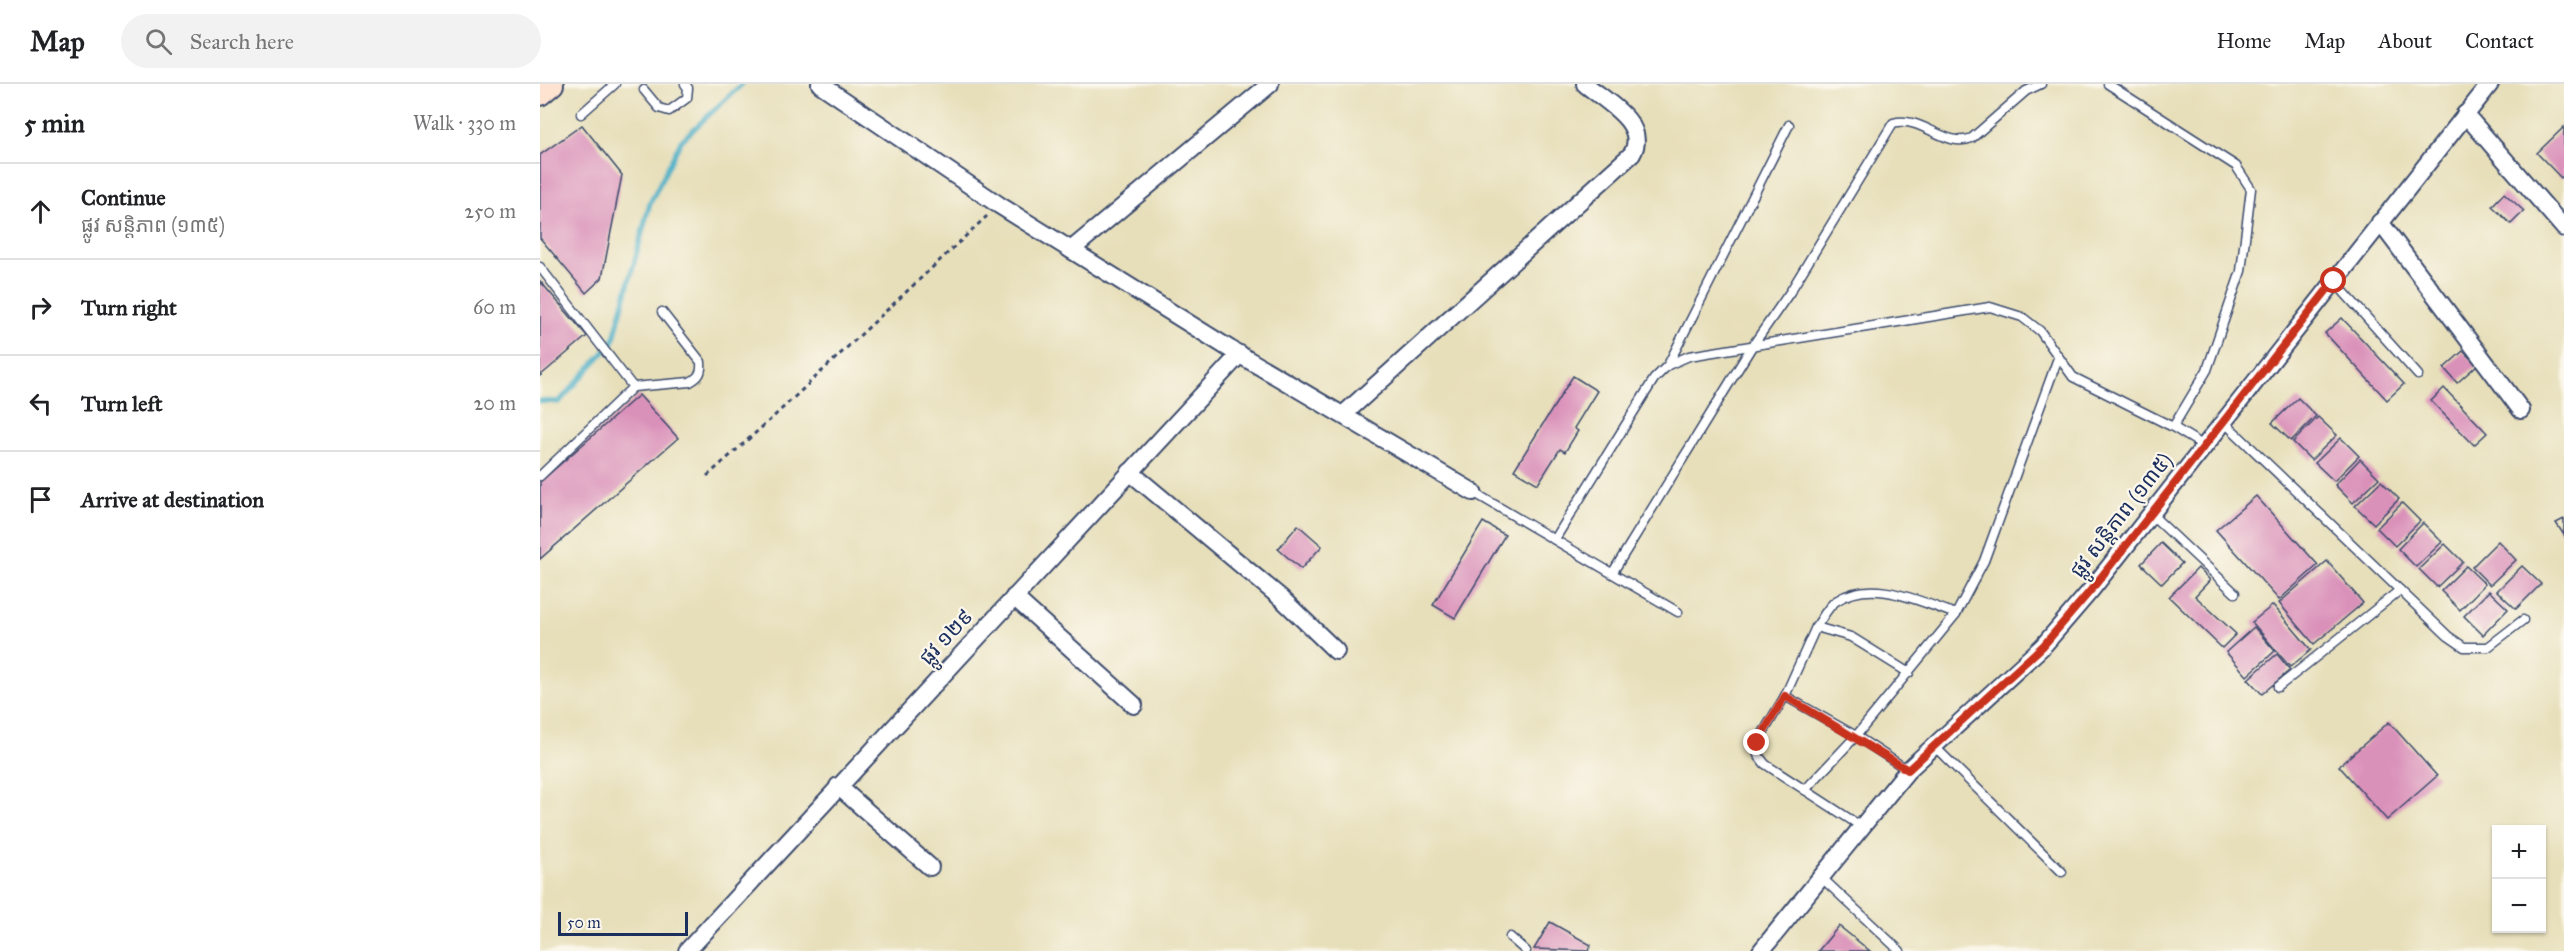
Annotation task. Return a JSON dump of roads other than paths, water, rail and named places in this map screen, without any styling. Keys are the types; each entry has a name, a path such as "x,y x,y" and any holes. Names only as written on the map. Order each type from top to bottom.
{"main road":[{"path":"540,94 552,84"}],"street":[{"path":"820,84 999,205 1071,250 1240,354 1473,492"},
{"path":"1071,250 1270,84"},
{"path":"1344,414 1632,154 1637,137 1630,121 1585,84"},
{"name":"ផ្លូវ សន្តិភាព (១៣៥)","path":"1761,951 1908,770 2043,646 2151,514 2490,84"},
{"path":"2465,114 2559,219"},
{"path":"2380,222 2521,410"},
{"name":"ផ្លូវ ១២៩","path":"687,951 1240,354"},
{"path":"1130,472 1281,598 1336,651"},
{"path":"1014,597 1134,705"},
{"path":"838,786 930,867"}],"lane":[{"path":"581,114 615,84"},
{"path":"644,90 659,108 669,111 687,98 688,88 685,84"},
{"path":"1613,572 1750,348 1790,292 1893,123 1903,121 1917,124 1963,142 1972,138 2026,92 2042,84"},
{"path":"2108,84 2236,166 2251,189 2245,242 2237,282 2208,370 2173,427"},
{"path":"1668,366 1789,125"},
{"path":"540,267 616,362 633,387"},
{"path":"2334,281 2418,375"},
{"path":"1555,539 1654,379 1668,366 1689,356 1750,348 1990,307 2022,317 2040,331 2073,377 2173,427 2204,446"},
{"path":"540,476 633,387 690,381 698,378 702,370 701,363 662,312"},
{"path":"1805,790 1856,736 1956,614 1984,561 2058,358"},
{"path":"2223,422 2448,636 2464,647 2488,647 2523,620"},
{"path":"1473,492 1678,612"},
{"path":"2151,514 2235,592"},
{"path":"1862,827 1765,764 1758,755 1757,743 1785,696 1816,627 1834,602 1859,590 1892,592 1956,614"},
{"path":"2278,687 2400,590"},
{"path":"1816,627 1851,637 1909,673"},
{"path":"1785,696 1856,736 1908,770"},
{"path":"1933,745 2062,872"},
{"path":"1821,877 1900,951"},
{"path":"1510,937 1526,951"}],"waterway":[{"path":"540,401 559,402 613,342 650,203 681,141 742,84"}]}
